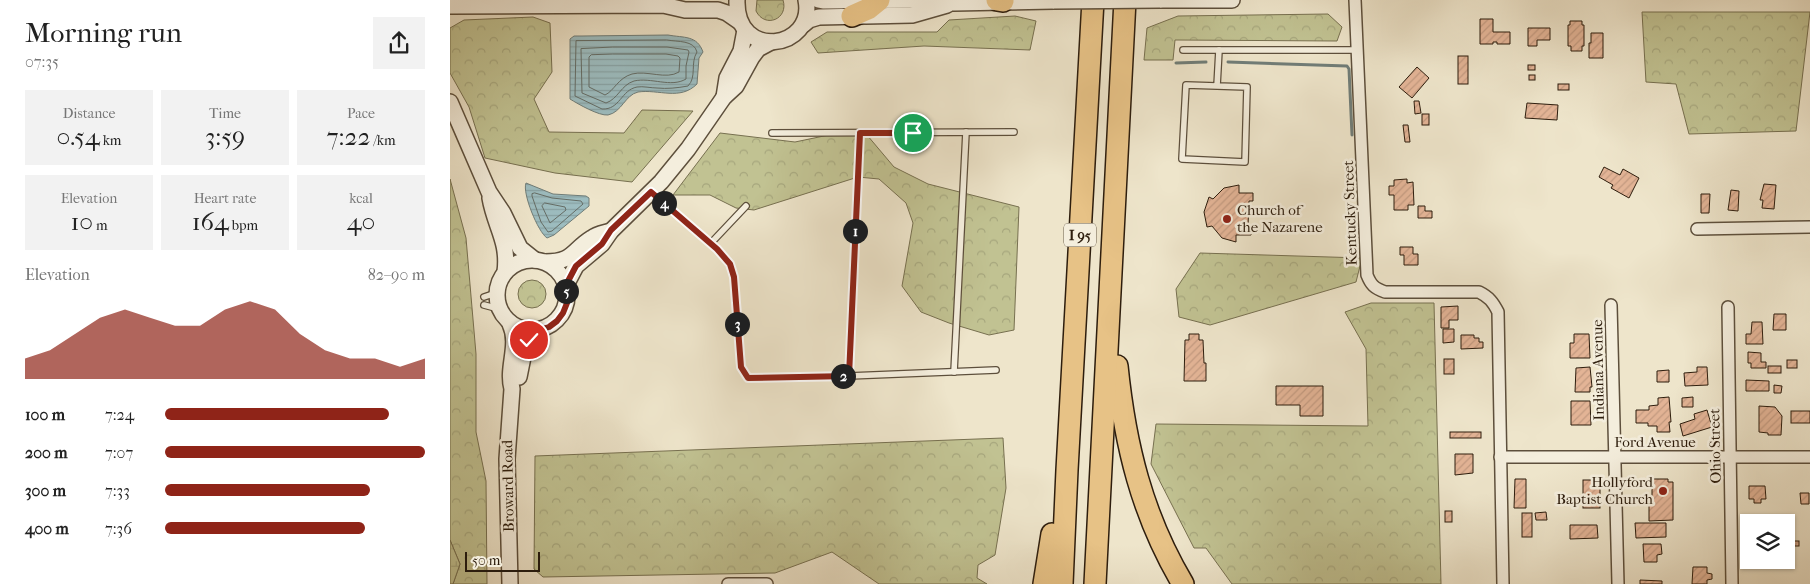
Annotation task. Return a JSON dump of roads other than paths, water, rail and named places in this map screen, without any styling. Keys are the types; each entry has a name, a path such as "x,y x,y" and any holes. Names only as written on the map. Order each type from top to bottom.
{"highway":[{"path":"852,16 868,9 879,0"},
{"name":"I 95","path":"1062,584 1066,470 1093,0"},
{"name":"I 95","path":"1095,584 1125,0"},
{"path":"1110,296 1120,397 1131,454 1158,536 1183,584"},
{"path":"1044,584 1066,470"}],"street":[{"path":"663,5 683,0"},
{"path":"724,97 727,78 741,51 742,26 736,11 737,0"},
{"path":"803,25 806,15 806,0"},
{"path":"818,0 823,2 927,0 954,3 1000,1 1232,0"},
{"name":"Kentucky Street","path":"1355,0 1367,275 1374,288 1385,292 1479,292 1493,302 1498,312 1503,584"},
{"path":"450,6 549,3 663,5 685,10 718,10 726,13 752,36 771,42"},
{"path":"566,285 576,266 602,244 611,230 651,192 688,149 724,97 736,86 758,49 771,42 789,38 809,20 819,16 912,14 931,11 954,3"},
{"path":"450,102 488,192 493,217 503,238 506,259 504,272"},
{"path":"488,192 503,213 520,248 540,261 554,267 561,274 566,285 567,303 563,313 553,324 539,330 529,331 519,328 510,324 492,307 490,293 504,272 518,262 540,261 556,262 569,258 592,237 611,230"},
{"path":"1697,229 1810,226"},
{"name":"Indiana Avenue","path":"1611,305 1618,584"},
{"name":"Ohio Street","path":"1728,307 1732,584"},
{"name":"Broward Road","path":"510,324 514,335 509,378 512,389 507,459 510,584"},
{"name":"Broward Road","path":"512,389 519,380 525,347 539,330"},
{"name":"Ford Avenue","path":"1500,457 1810,457"},
{"path":"728,584 768,584"}],"lane":[{"path":"1183,50 1358,50"},
{"path":"1217,86 1219,50"},
{"path":"1186,85 1217,86 1247,87 1245,162 1182,159 1186,85"},
{"path":"954,372 966,132"},
{"path":"772,133 1014,132"},
{"path":"849,376 860,133"},
{"path":"651,192 711,243 730,264 734,277 741,367 748,378 996,370"},
{"path":"711,243 746,206"}],"water":[{"path":"668,35 694,40 703,52 699,58 697,84 690,89 676,93 638,92 630,96 617,111 608,115 594,112 570,99 570,39 574,36"},
{"path":"526,183 553,194 586,196 589,198 589,206 554,235 547,238 539,228 532,212 526,195"}],"waterway":[{"path":"1176,63 1206,62"},
{"path":"1228,62 1347,66 1349,69 1352,135"}],"place":[{"name":"Church of the Nazarene","path":"1227,219"},
{"name":"Hollyford Baptist Church","path":"1663,491"}]}
